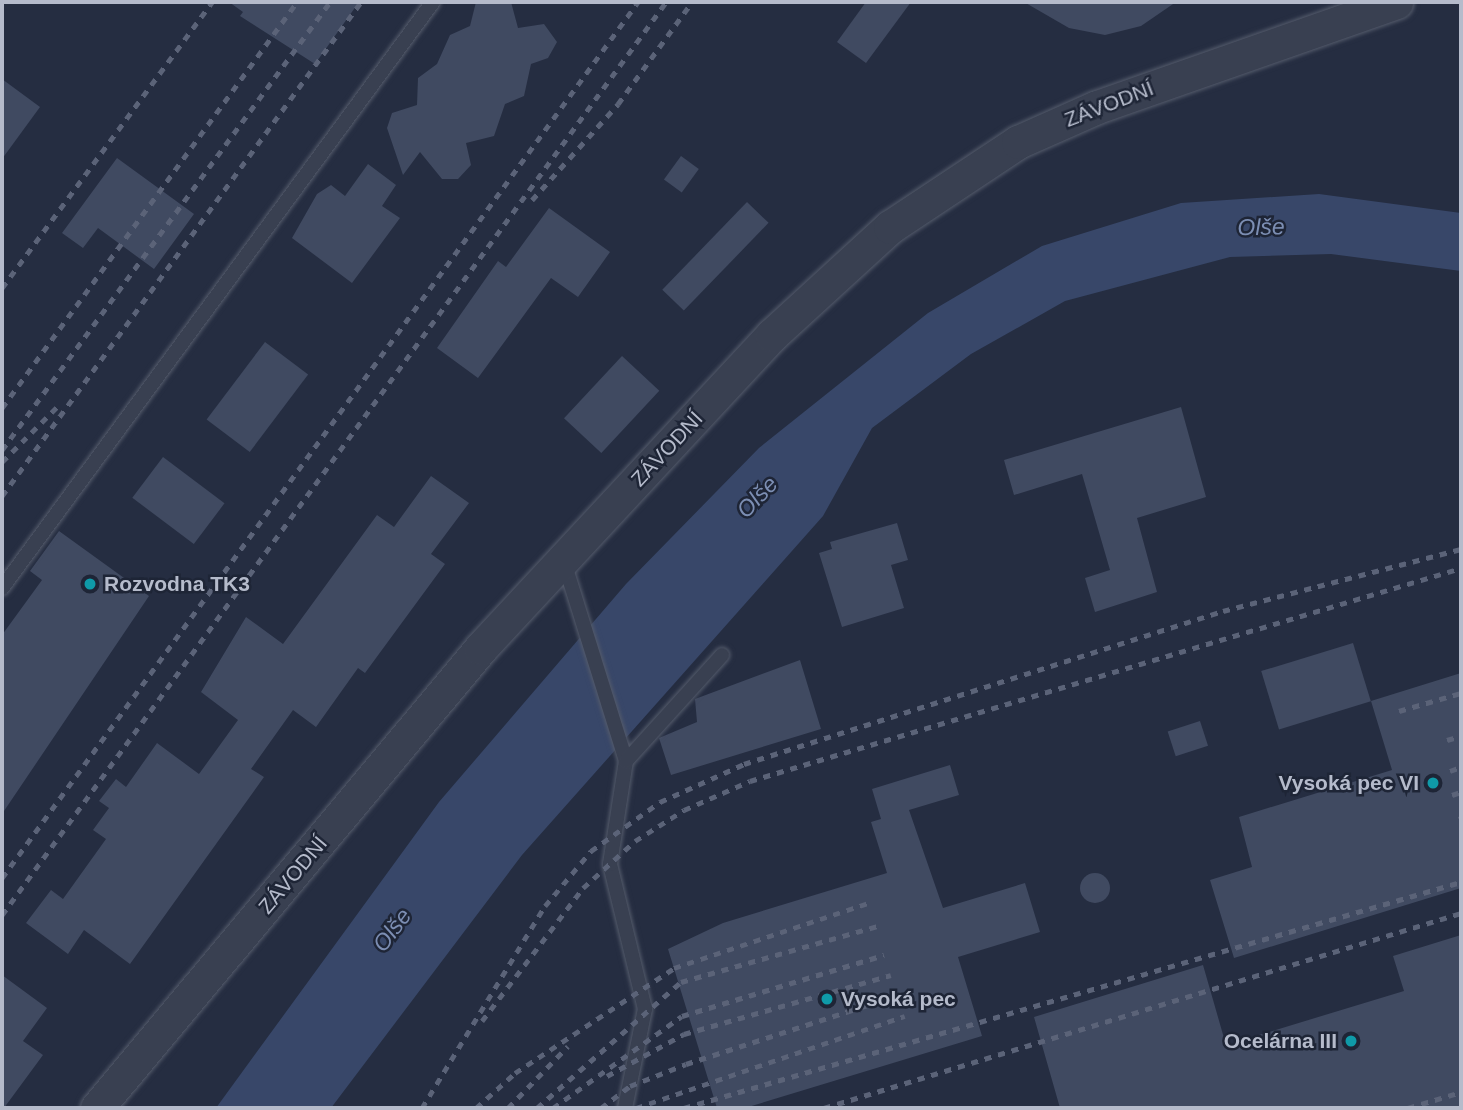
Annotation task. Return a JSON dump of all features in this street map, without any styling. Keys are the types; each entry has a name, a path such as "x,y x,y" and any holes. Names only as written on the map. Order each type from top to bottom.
{"street":[{"name":"ZÁVODNÍ","path":"97,1108 481,648 569,575 772,335 890,227 950,183 1018,142 1097,107 1396,2"}],"lane":[{"path":"2,588 433,2"},
{"path":"569,575 626,761 610,864 645,1009 625,1108"},
{"path":"626,761 722,655"}],"water":[{"name":"Olše","path":"1319,194 1461,213 1461,271 1331,254 1230,257 1065,301 971,354 872,428 823,516 522,855 331,1108 216,1108 439,802 626,584 759,448 928,313 1042,246 1181,203"}],"building":[{"path":"229,2 359,2 315,64 240,16 243,12"},
{"path":"476,2 511,2 518,28 544,24 557,42 548,58 531,64 524,96 505,104 494,136 466,143 471,165 458,179 442,179 420,152 403,175 387,128 392,113 417,105 418,78 437,64 450,35 470,26"},
{"path":"866,2 911,2 866,63 837,42"},
{"path":"1024,2 1176,2 1141,26 1105,35 1069,28"},
{"path":"2,79 40,107 2,159"},
{"path":"681,156 699,169 682,192 664,179"},
{"path":"117,158 194,214 154,269 98,228 83,248 62,233"},
{"path":"368,164 396,185 382,206 400,218 352,283 292,238 317,194 331,185 345,196"},
{"path":"747,202 769,223 684,311 662,290"},
{"path":"549,208 610,252 578,297 551,278 478,378 437,348 498,261 506,267"},
{"path":"265,342 308,374 250,452 207,419"},
{"path":"622,356 659,391 601,453 564,418"},
{"path":"1181,407 1206,497 1137,518 1157,592 1095,612 1085,578 1110,570 1082,474 1014,495 1004,460"},
{"path":"163,457 224,503 194,544 132,498"},
{"path":"431,476 469,503 431,554 445,564 365,673 358,668 316,727 293,710 251,769 264,777 130,964 84,930 68,954 26,923 51,890 63,899 106,839 93,830 109,808 99,801 116,779 126,787 157,743 199,774 238,720 201,692 246,617 283,644 377,515 394,527"},
{"path":"897,523 908,560 891,565 904,608 842,627 819,553 832,549 830,542"},
{"path":"59,531 149,596 2,814 2,635 42,580 30,571"},
{"path":"1353,643 1371,701 1279,729 1261,671"},
{"path":"800,660 821,729 671,775 659,738 697,722 695,699"},
{"path":"1461,673 1461,888 1234,958 1210,880 1252,867 1239,817 1392,770 1371,701"},
{"path":"1200,721 1208,746 1176,756 1168,732"},
{"name":"Vysoká pec","path":"950,765 959,795 909,810 943,908 1025,883 1040,932 958,957 982,1036 745,1108 717,1108 668,949 723,923 887,873 871,822 881,819 872,789"},
{"path":"1095,873 1106,877 1110,888 1106,899 1095,903 1084,899 1080,888 1084,877"},
{"name":"Ocelárna III","path":"1461,935 1461,1108 1060,1108 1034,1017 1203,965 1226,1045 1404,991 1393,956"},
{"path":"2,975 47,1008 23,1041 43,1055 4,1108"}],"railway":[{"path":"2,288 212,2"},
{"path":"2,408 297,2"},
{"path":"2,450 330,2"},
{"path":"2,496 361,2"},
{"path":"2,878 638,2"},
{"path":"2,915 666,2"},
{"path":"532,200 618,104 692,2"},
{"path":"2,462 61,403"},
{"path":"422,1108 545,906 591,851 660,802 744,764 1223,611 1461,549"},
{"path":"482,1021 583,888 635,841 684,810 750,781 1461,568"},
{"path":"1399,711 1461,693"},
{"path":"1447,740 1461,736"},
{"path":"1450,771 1461,767"},
{"path":"1452,795 1461,792"},
{"path":"684,1108 1461,882"},
{"path":"476,1108 515,1073 674,968 871,902"},
{"path":"824,1108 1461,913"},
{"path":"537,1108 681,982 878,926"},
{"path":"553,1108 682,1016 884,955"},
{"path":"607,1076 684,1034 891,975"},
{"path":"601,1108 630,1086 686,1064 902,994"},
{"path":"636,1108 905,1016"},
{"path":"508,1108 568,1046"},
{"path":"1408,1108 1461,1092"}],"place":[{"name":"Rozvodna TK3","path":"90,584"},
{"name":"Vysoká pec VI","path":"1433,783"},
{"name":"Vysoká pec","path":"827,999"},
{"name":"Ocelárna III","path":"1351,1041"}]}
